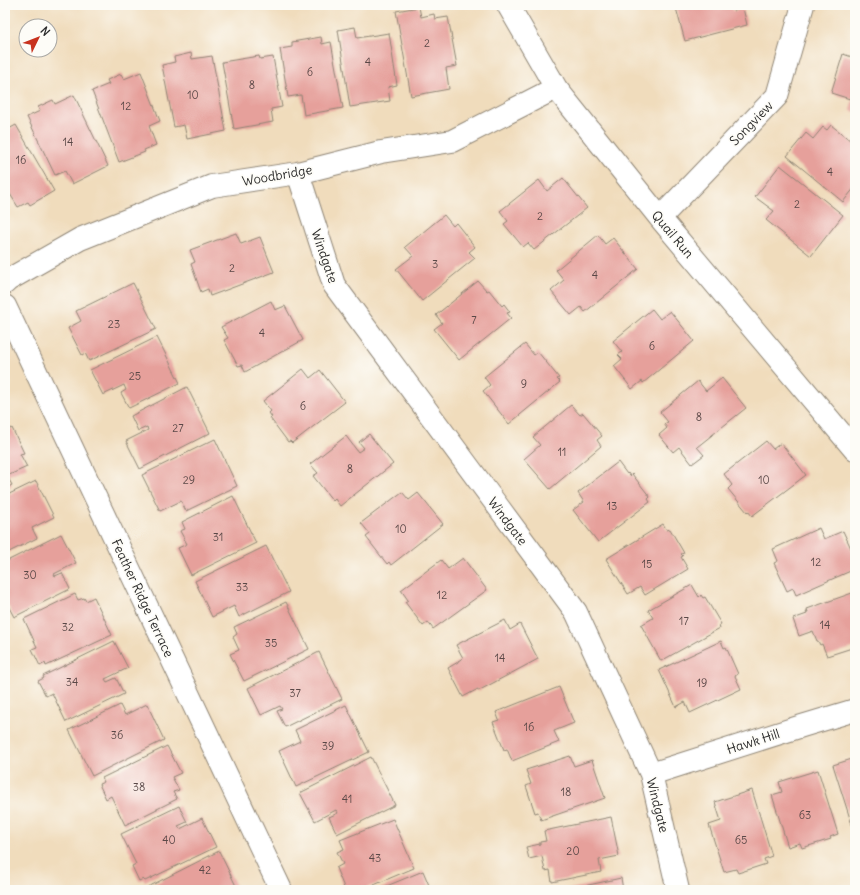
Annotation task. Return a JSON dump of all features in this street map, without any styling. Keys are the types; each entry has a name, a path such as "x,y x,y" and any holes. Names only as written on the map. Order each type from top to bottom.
{"street":[{"name":"Quail Run","path":"508,5 556,88 660,218 855,450"},
{"name":"Songview","path":"660,218 777,96 803,5"},
{"name":"Woodbridge","path":"5,283 80,239 212,186 298,173 381,152 452,141 556,88"},
{"name":"Windgate","path":"298,173 334,285 576,612 651,774 678,890"},
{"name":"Feather Ridge Terrace","path":"5,306 281,890"},
{"name":"Hawk Hill","path":"651,774 855,710"}],"building":[{"path":"670,5 739,5 732,7 733,11 743,8 747,25 685,41 676,8 671,9"},
{"path":"419,7 421,17 434,14 435,19 448,17 457,66 446,68 449,89 411,96 396,11"},
{"path":"355,27 357,38 389,33 397,85 388,87 390,101 350,107 338,30"},
{"path":"321,37 322,44 331,42 343,108 304,115 301,95 288,97 280,49 292,47 292,42"},
{"path":"191,53 192,59 212,56 226,131 187,139 184,125 174,127 162,65 175,62 174,57"},
{"path":"843,54 855,58 855,112 850,110 853,100 831,93"},
{"path":"259,56 260,59 273,57 282,107 271,109 273,122 234,129 222,62"},
{"path":"141,72 160,121 149,126 156,145 144,150 145,152 119,162 92,91 109,84 107,80 121,74 124,79"},
{"path":"74,95 108,166 72,184 65,171 55,175 27,117 40,111 38,107 53,100 55,104"},
{"path":"16,125 54,191 30,205 28,202 18,207 7,189 5,190 5,131"},
{"path":"831,125 855,144 855,187 843,202 787,156 806,133 813,139 823,127 827,130"},
{"path":"780,165 843,215 811,256 766,220 774,211 755,197"},
{"path":"563,178 587,208 534,250 528,243 523,247 504,224 508,221 500,211 539,180 547,191"},
{"path":"444,215 453,226 456,223 475,247 469,252 475,258 422,301 396,269 413,256 405,247"},
{"path":"236,233 241,244 260,237 274,272 210,296 208,289 201,292 191,264 195,262 190,250"},
{"path":"598,235 605,244 613,238 638,269 585,312 581,307 571,315 551,291 564,280 556,270"},
{"path":"478,281 487,291 489,290 502,306 504,304 510,312 507,313 511,318 459,360 434,329 442,323 436,315"},
{"path":"133,283 156,329 89,361 85,353 82,355 68,328 81,321 76,311"},
{"path":"271,301 275,310 285,306 303,340 245,372 242,365 238,366 224,340 228,338 221,327"},
{"path":"652,309 660,319 670,311 694,341 643,383 642,381 632,389 614,366 622,359 618,355 622,352 613,341"},
{"path":"157,337 180,383 129,408 121,393 126,390 124,385 103,395 90,370"},
{"path":"525,344 534,355 538,352 559,378 557,379 560,382 509,424 483,391 490,385 484,377"},
{"path":"303,369 310,378 320,370 345,402 292,443 290,441 288,442 270,418 272,417 269,413 271,411 263,401"},
{"path":"722,378 746,408 697,447 704,455 692,464 679,447 673,452 659,435 667,428 664,424 668,422 660,412 698,381 706,391"},
{"path":"187,387 210,433 140,469 126,441 148,430 147,427 138,431 131,416"},
{"path":"571,405 580,415 583,413 602,436 597,440 601,446 550,489 524,459 540,445 533,437"},
{"path":"12,428 24,453 20,454 27,467 7,476 12,485 5,489 5,431"},
{"path":"369,434 393,464 340,506 335,499 333,501 313,476 318,473 310,464 346,436 358,452 364,448 359,442"},
{"path":"215,439 237,486 186,511 181,501 160,511 142,475"},
{"path":"766,441 773,449 781,443 806,475 752,516 728,489 732,485 724,474"},
{"path":"618,462 627,474 628,473 630,476 632,474 650,497 648,499 650,502 598,542 573,510 584,502 578,493"},
{"path":"36,481 54,517 32,528 37,538 5,554 5,496"},
{"path":"402,492 409,500 418,493 443,524 391,565 389,562 387,564 366,537 370,534 361,523"},
{"path":"233,496 256,543 191,575 178,548 187,544 180,531 185,529 182,522"},
{"path":"663,524 667,530 670,529 684,553 681,554 683,556 681,557 688,569 645,595 640,587 628,594 606,559"},
{"path":"819,528 824,539 843,531 855,557 855,569 796,595 793,588 787,591 774,563 778,561 773,549"},
{"path":"61,534 76,563 54,574 55,576 62,573 70,589 14,617 5,600 5,562"},
{"path":"266,546 289,592 239,617 234,606 212,617 195,581"},
{"path":"463,558 487,590 433,629 428,622 423,626 405,602 408,600 401,590 441,560 448,569"},
{"path":"692,585 699,597 701,595 703,598 705,597 721,624 719,625 720,628 661,661 641,625 653,618 648,610"},
{"path":"855,592 855,647 827,656 822,644 820,645 817,641 813,631 799,636 793,619 807,614 807,609"},
{"path":"75,594 78,600 84,598 86,601 94,597 112,635 46,666 45,663 40,666 32,649 37,647 24,619"},
{"path":"286,602 309,649 244,681 230,654 239,650 233,637 237,634 234,627"},
{"path":"505,620 510,630 520,624 538,659 478,691 478,689 463,697 448,668 463,658 456,645"},
{"path":"114,641 128,668 105,679 107,682 116,678 124,694 66,722 52,693 46,696 38,681 44,678 43,676"},
{"path":"721,641 724,648 726,647 738,674 735,676 741,689 690,713 685,702 676,707 659,670"},
{"path":"319,652 342,699 285,727 277,711 282,709 280,706 261,715 248,688"},
{"path":"559,687 574,723 554,731 559,742 512,761 507,749 504,750 493,722 499,720 496,712"},
{"path":"147,704 164,740 92,776 69,730 120,705 125,715"},
{"path":"346,705 369,752 296,787 279,751 300,741 295,730"},
{"path":"167,746 181,773 172,777 179,790 173,792 177,799 125,825 111,796 106,799 99,784 104,782 102,778"},
{"path":"570,756 574,766 592,760 605,798 541,820 538,812 535,813 526,786 531,784 526,770"},
{"path":"371,757 395,805 337,834 329,817 338,813 336,810 315,821 300,793"},
{"path":"855,758 855,825 852,825 833,765"},
{"path":"818,770 838,834 830,837 831,839 802,848 800,843 788,847 772,795 782,792 779,782"},
{"path":"752,790 772,856 764,859 766,864 738,873 736,869 724,872 709,825 721,821 715,802"},
{"path":"179,806 187,822 178,826 180,829 202,818 216,847 145,881 143,879 139,881 132,866 136,864 121,834"},
{"path":"611,817 619,856 599,860 601,872 552,882 550,870 545,871 542,856 529,859 526,847 546,841 544,831"},
{"path":"393,819 414,868 362,890 345,890 336,868 343,864 337,852 344,849 340,840"},
{"path":"219,851 237,888 233,890 147,890 146,888"},
{"path":"423,871 431,890 377,890"},
{"path":"621,878 623,890 570,890 570,889"}]}
